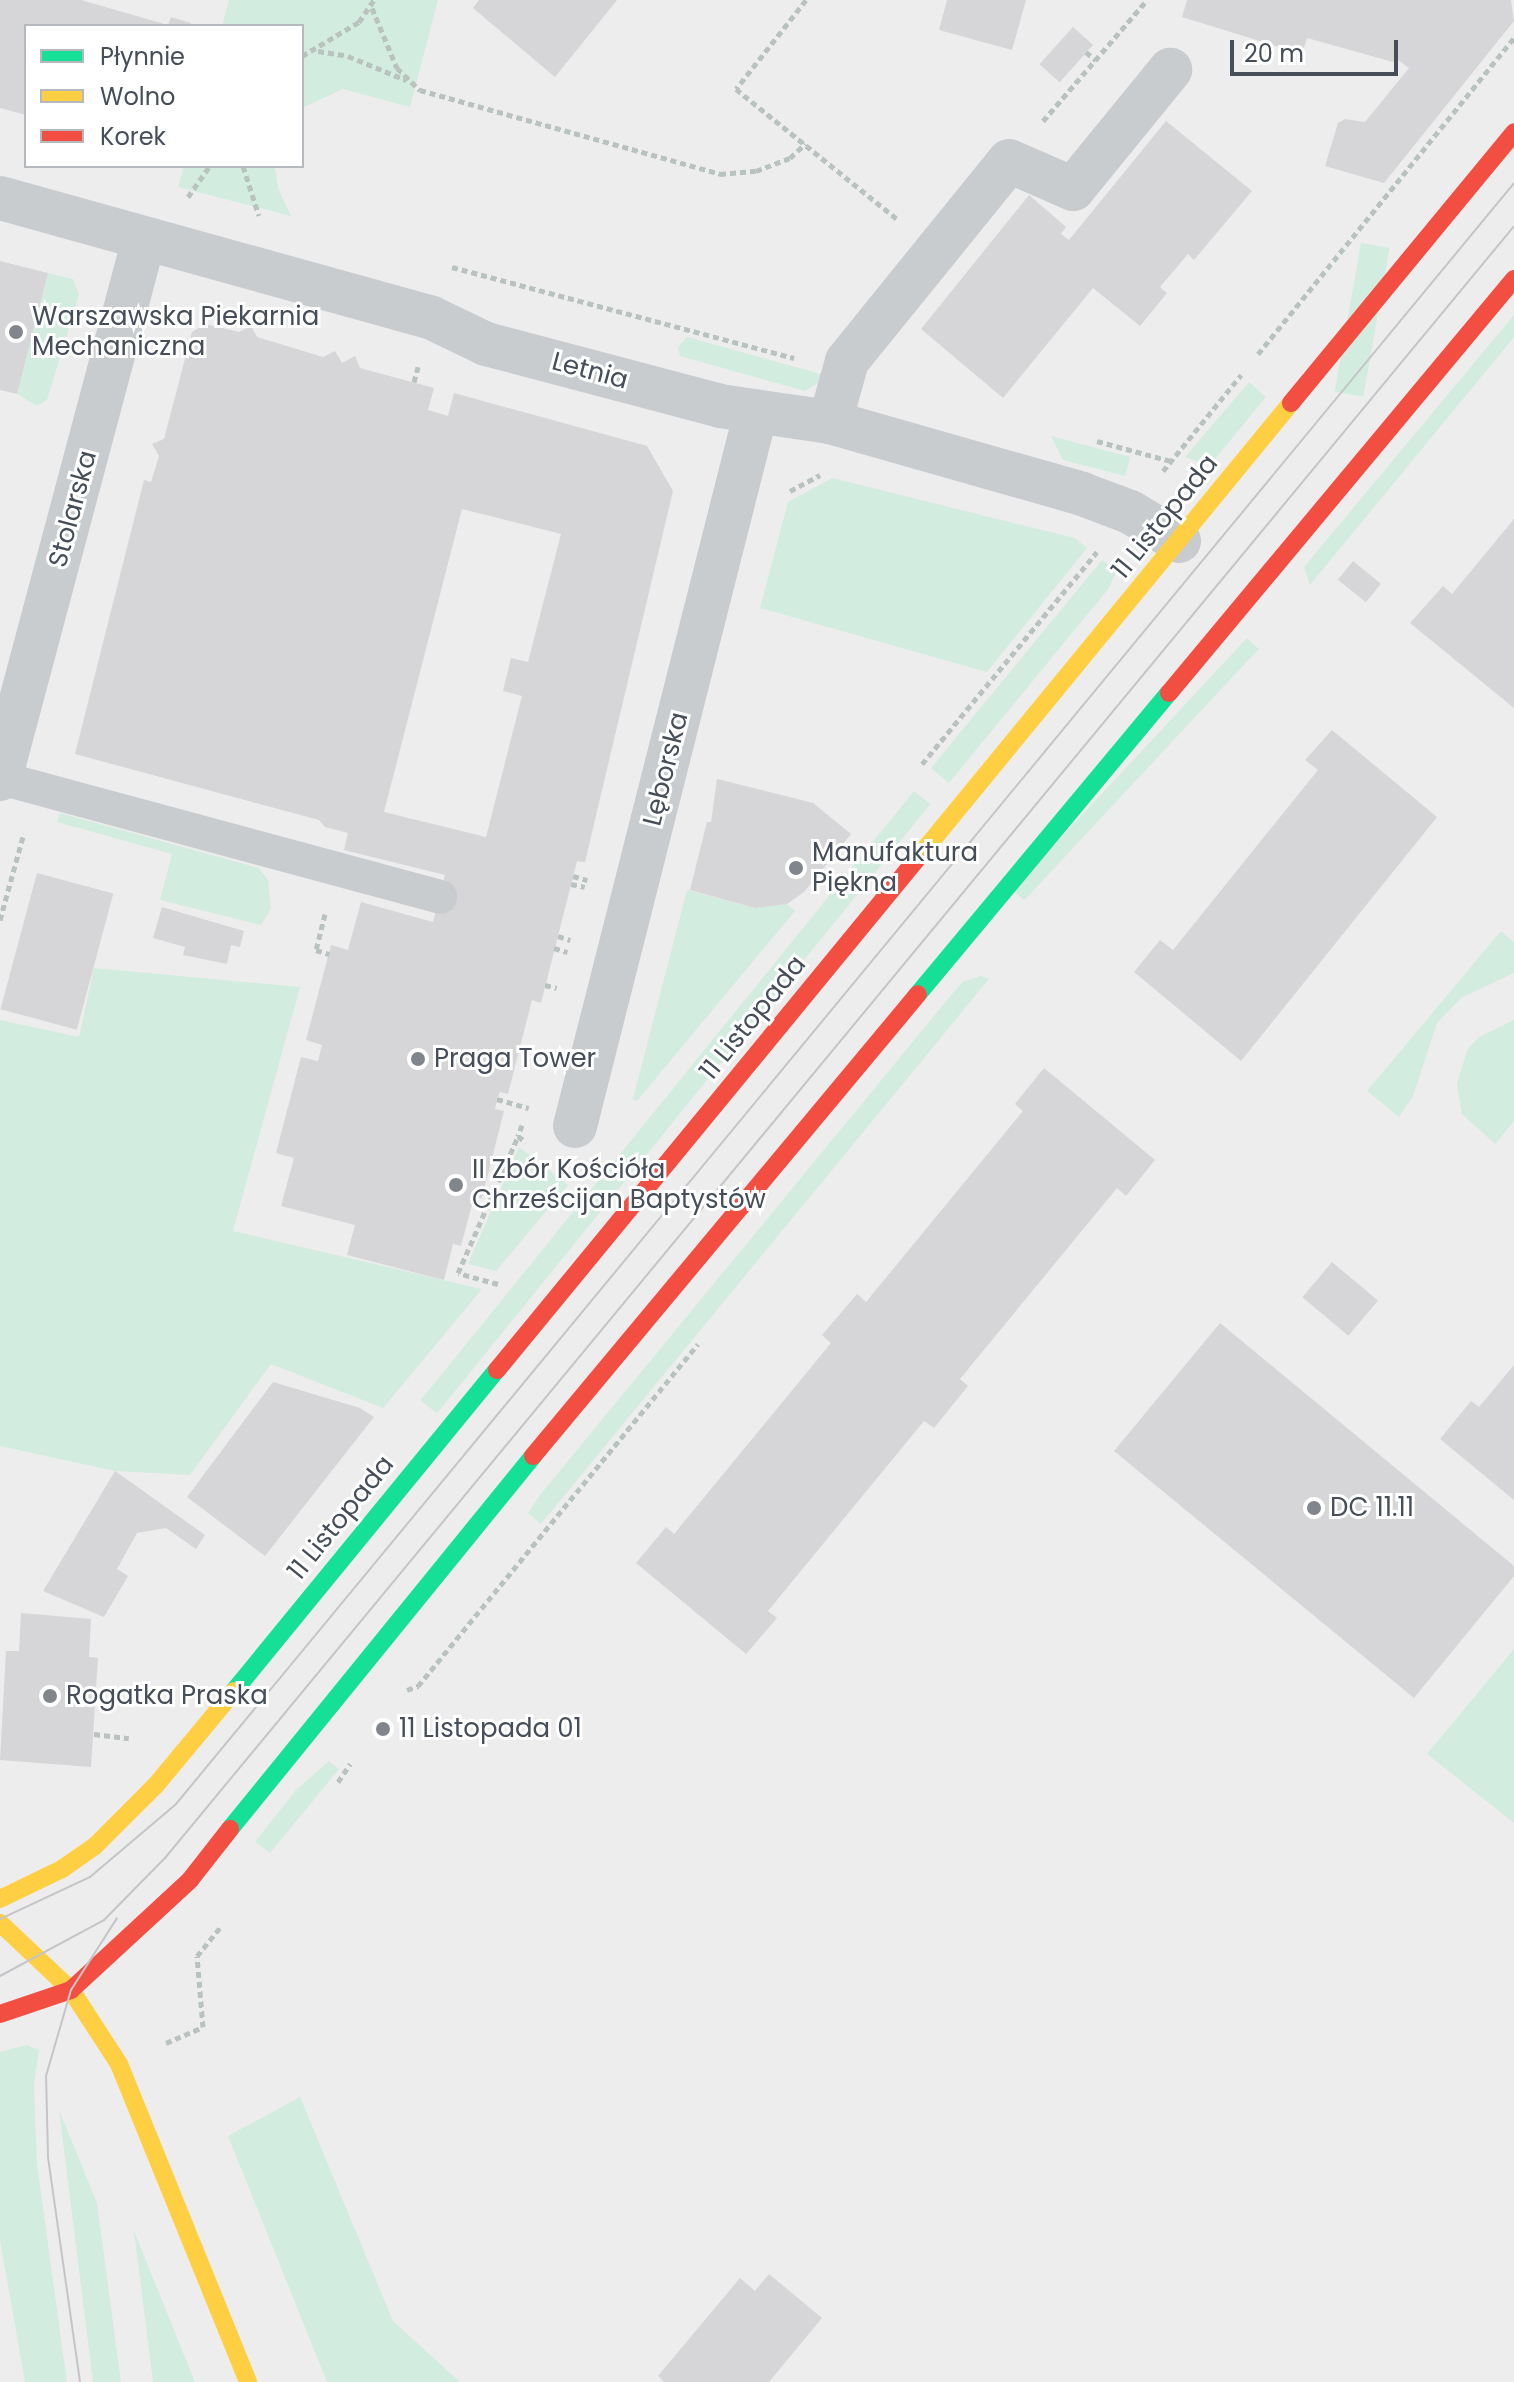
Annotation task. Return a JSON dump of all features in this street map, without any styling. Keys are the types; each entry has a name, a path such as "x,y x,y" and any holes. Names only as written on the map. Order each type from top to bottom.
{"street":[{"path":"830,422 847,361 1009,161 1073,189 1170,70"},
{"name":"11 Listopada","path":"0,1899 51,1875 95,1846 156,1785 1511,138"},
{"name":"Letnia","path":"0,198 432,318 486,344 756,412 830,422 1082,494 1130,512 1179,541"},
{"name":"Stolarska","path":"12,781 144,239"},
{"path":"0,2014 71,1990 190,1880 387,1631 1514,279"},
{"name":"Lęborska","path":"575,1126 756,412"},
{"path":"0,1923 71,1990 119,2064 248,2382"}],"lane":[{"path":"12,781 440,897"}],"path":[{"path":"304,55 318,51 372,8 374,0"},
{"path":"806,0 736,89 935,250"},
{"path":"1009,161 1147,0"},
{"path":"372,8 407,81"},
{"path":"1258,354 1514,38"},
{"path":"318,51 348,56 407,81 420,90 720,174 756,171 790,158 805,144"},
{"path":"1086,52 1096,60"},
{"path":"197,208 183,204 209,168"},
{"path":"244,168 259,216"},
{"path":"249,218 259,216 275,220"},
{"path":"444,265 844,372"},
{"path":"404,359 434,366"},
{"path":"414,382 419,363"},
{"path":"1152,484 1241,375"},
{"path":"1082,437 1171,461"},
{"path":"922,764 1099,548"},
{"path":"0,920 12,781"},
{"path":"497,1099 530,1108"},
{"path":"498,1284 458,1273 518,1136"},
{"path":"483,1191 493,1194"},
{"path":"396,1693 418,1686 702,1339"},
{"path":"94,1734 134,1739"},
{"path":"329,1794 349,1769 351,1756"},
{"path":"163,2044 203,2027 197,1956 223,1923"}],"green space":[{"path":"229,0 438,0 410,107 343,89 304,107 304,24 223,24"},
{"path":"183,168 275,168 278,188 291,216 178,187"},
{"path":"1361,243 1390,248 1363,397 1335,392"},
{"path":"48,273 73,279 79,295 47,400 37,406 17,394"},
{"path":"1514,315 1514,337 1310,585 1304,567"},
{"path":"687,337 821,374 818,383 805,391 680,356 678,347"},
{"path":"1249,382 1266,397 1215,459 1205,464 1185,457"},
{"path":"1051,436 1130,457 1125,476 1063,460"},
{"path":"832,478 1075,538 1087,548 987,672 760,608 788,502"},
{"path":"1102,560 1116,572 1109,588 949,783 931,768"},
{"path":"1247,638 1259,649 1024,900 1012,890"},
{"path":"914,791 930,804 437,1413 421,1400"},
{"path":"60,813 259,868 268,880 271,908 261,925 160,900 172,854 57,822"},
{"path":"687,890 755,908 787,904 795,911 637,1101 633,1099"},
{"path":"1501,931 1514,942 1514,973 1461,998 1437,1023 1413,1096 1399,1117 1367,1091"},
{"path":"94,968 300,987 233,1231 482,1289 383,1408 271,1364 190,1475 115,1471 0,1446 0,1020 79,1037"},
{"path":"981,976 989,979 541,1524 528,1513 540,1495 962,982"},
{"path":"1514,1020 1514,1121 1495,1144 1462,1114 1457,1084 1467,1050 1479,1037"},
{"path":"519,1147 568,1185 496,1271 468,1264"},
{"path":"1514,1649 1514,1823 1427,1754"},
{"path":"329,1761 339,1769 270,1853 255,1842 296,1790"},
{"path":"27,2045 39,2050 34,2085 37,2164 67,2382 25,2382 0,2240 0,2052"},
{"path":"300,2097 393,2321 460,2382 327,2382 228,2136"},
{"path":"59,2110 97,2203 121,2382 93,2382"},
{"path":"134,2231 195,2382 153,2382"}],"building":[{"path":"0,0 81,0 165,24 24,24 24,114 0,108"},
{"path":"479,0 617,0 555,77 473,8"},
{"path":"947,0 1026,0 1012,50 939,30"},
{"path":"1187,0 1511,0 1514,21 1384,183 1325,166 1338,123 1345,119 1365,122 1409,68 1395,58 1393,62 1307,38 1302,54 1182,17"},
{"path":"171,17 191,24 168,24"},
{"path":"1073,27 1093,45 1060,82 1040,64"},
{"path":"1166,121 1252,191 1194,260 1188,254 1160,287 1167,293 1140,326 1093,288 1003,398 921,329 1029,195 1066,227 1061,234 1069,240"},
{"name":"Warszawska Piekarnia Mechaniczna","path":"0,261 48,273 17,394 0,390"},
{"path":"205,324 239,332 251,326 257,337 323,357 335,351 342,363 355,356 360,368 434,388 428,410 448,416 454,393 647,446 673,491 585,862 577,861 541,1003 532,1000 508,1094 500,1092 497,1099 495,1109 504,1111 482,1198 474,1197 461,1246 453,1244 444,1280 347,1255 355,1225 281,1206 294,1158 276,1153 301,1057 318,1061 322,1045 306,1040 331,945 348,950 361,902 433,922 445,875 344,850 348,833 325,827 319,820 75,754 144,480 151,482 159,456 152,444 164,439 192,332","holes":["462,509 561,534 528,662 511,658 503,691 522,696 486,837 384,812"]},
{"path":"1514,519 1514,708 1410,623 1443,586 1452,594"},
{"path":"1353,561 1381,584 1366,602 1338,580"},
{"path":"1332,730 1437,817 1241,1061 1134,972 1160,940 1173,950 1318,770 1305,760"},
{"path":"717,779 813,803 851,834 804,892 787,904 755,908 690,890 707,822 711,822"},
{"path":"37,873 113,893 77,1030 1,1009"},
{"path":"162,907 244,931 240,947 231,945 227,964 183,955 185,947 153,938"},
{"path":"1044,1068 1155,1160 1126,1196 1117,1188 960,1379 968,1386 934,1428 924,1421 768,1611 777,1618 746,1654 636,1563 666,1527 674,1534 831,1343 822,1335 857,1294 866,1302 1023,1111 1015,1104"},
{"path":"1332,1262 1378,1301 1348,1336 1302,1297"},
{"name":"DC 11.11","path":"1220,1323 1514,1566 1514,1576 1414,1698 1114,1451"},
{"path":"1514,1365 1514,1500 1440,1439 1471,1401 1479,1407"},
{"path":"273,1382 360,1408 374,1417 265,1556 187,1497"},
{"path":"115,1471 205,1535 196,1549 166,1528 137,1533 117,1569 128,1576 104,1617 43,1591"},
{"name":"Rogatka Praska","path":"21,1613 91,1619 89,1657 98,1658 91,1767 0,1760 6,1651 19,1651"},
{"path":"769,2274 822,2318 769,2382 664,2382 658,2376 740,2278 755,2291"}],"tram line":[{"path":"0,1919 90,1877 176,1804 1514,183"},
{"path":"0,1976 104,1920 165,1858 1514,226"},
{"path":"80,2382 48,2156 46,2076 71,1990 117,1918"}],"traffic: fast":[{"path":"918,994 1169,693"},
{"path":"234,1691 497,1370"},
{"path":"230,1829 533,1456"}],"traffic: slow":[{"path":"916,860 1291,403"},
{"path":"0,1899 62,1869 95,1846 156,1785 234,1691"},
{"path":"0,1923 71,1990 119,2064 248,2382"}],"traffic: jam":[{"path":"1291,403 1514,132"},
{"path":"1169,693 1514,279"},
{"path":"497,1370 916,860"},
{"path":"533,1456 918,994"},
{"path":"0,2014 71,1990 190,1880 230,1829"}],"place":[{"name":"Warszawska Piekarnia Mechaniczna","path":"16,332"},
{"name":"Manufaktura Piękna","path":"796,868"},
{"name":"Praga Tower","path":"418,1059"},
{"name":"II Zbór Kościóła Chrześcijan Baptystów","path":"456,1185"},
{"name":"DC 11.11","path":"1314,1508"},
{"name":"Rogatka Praska","path":"50,1696"},
{"name":"11 Listopada 01","path":"383,1729"}]}
